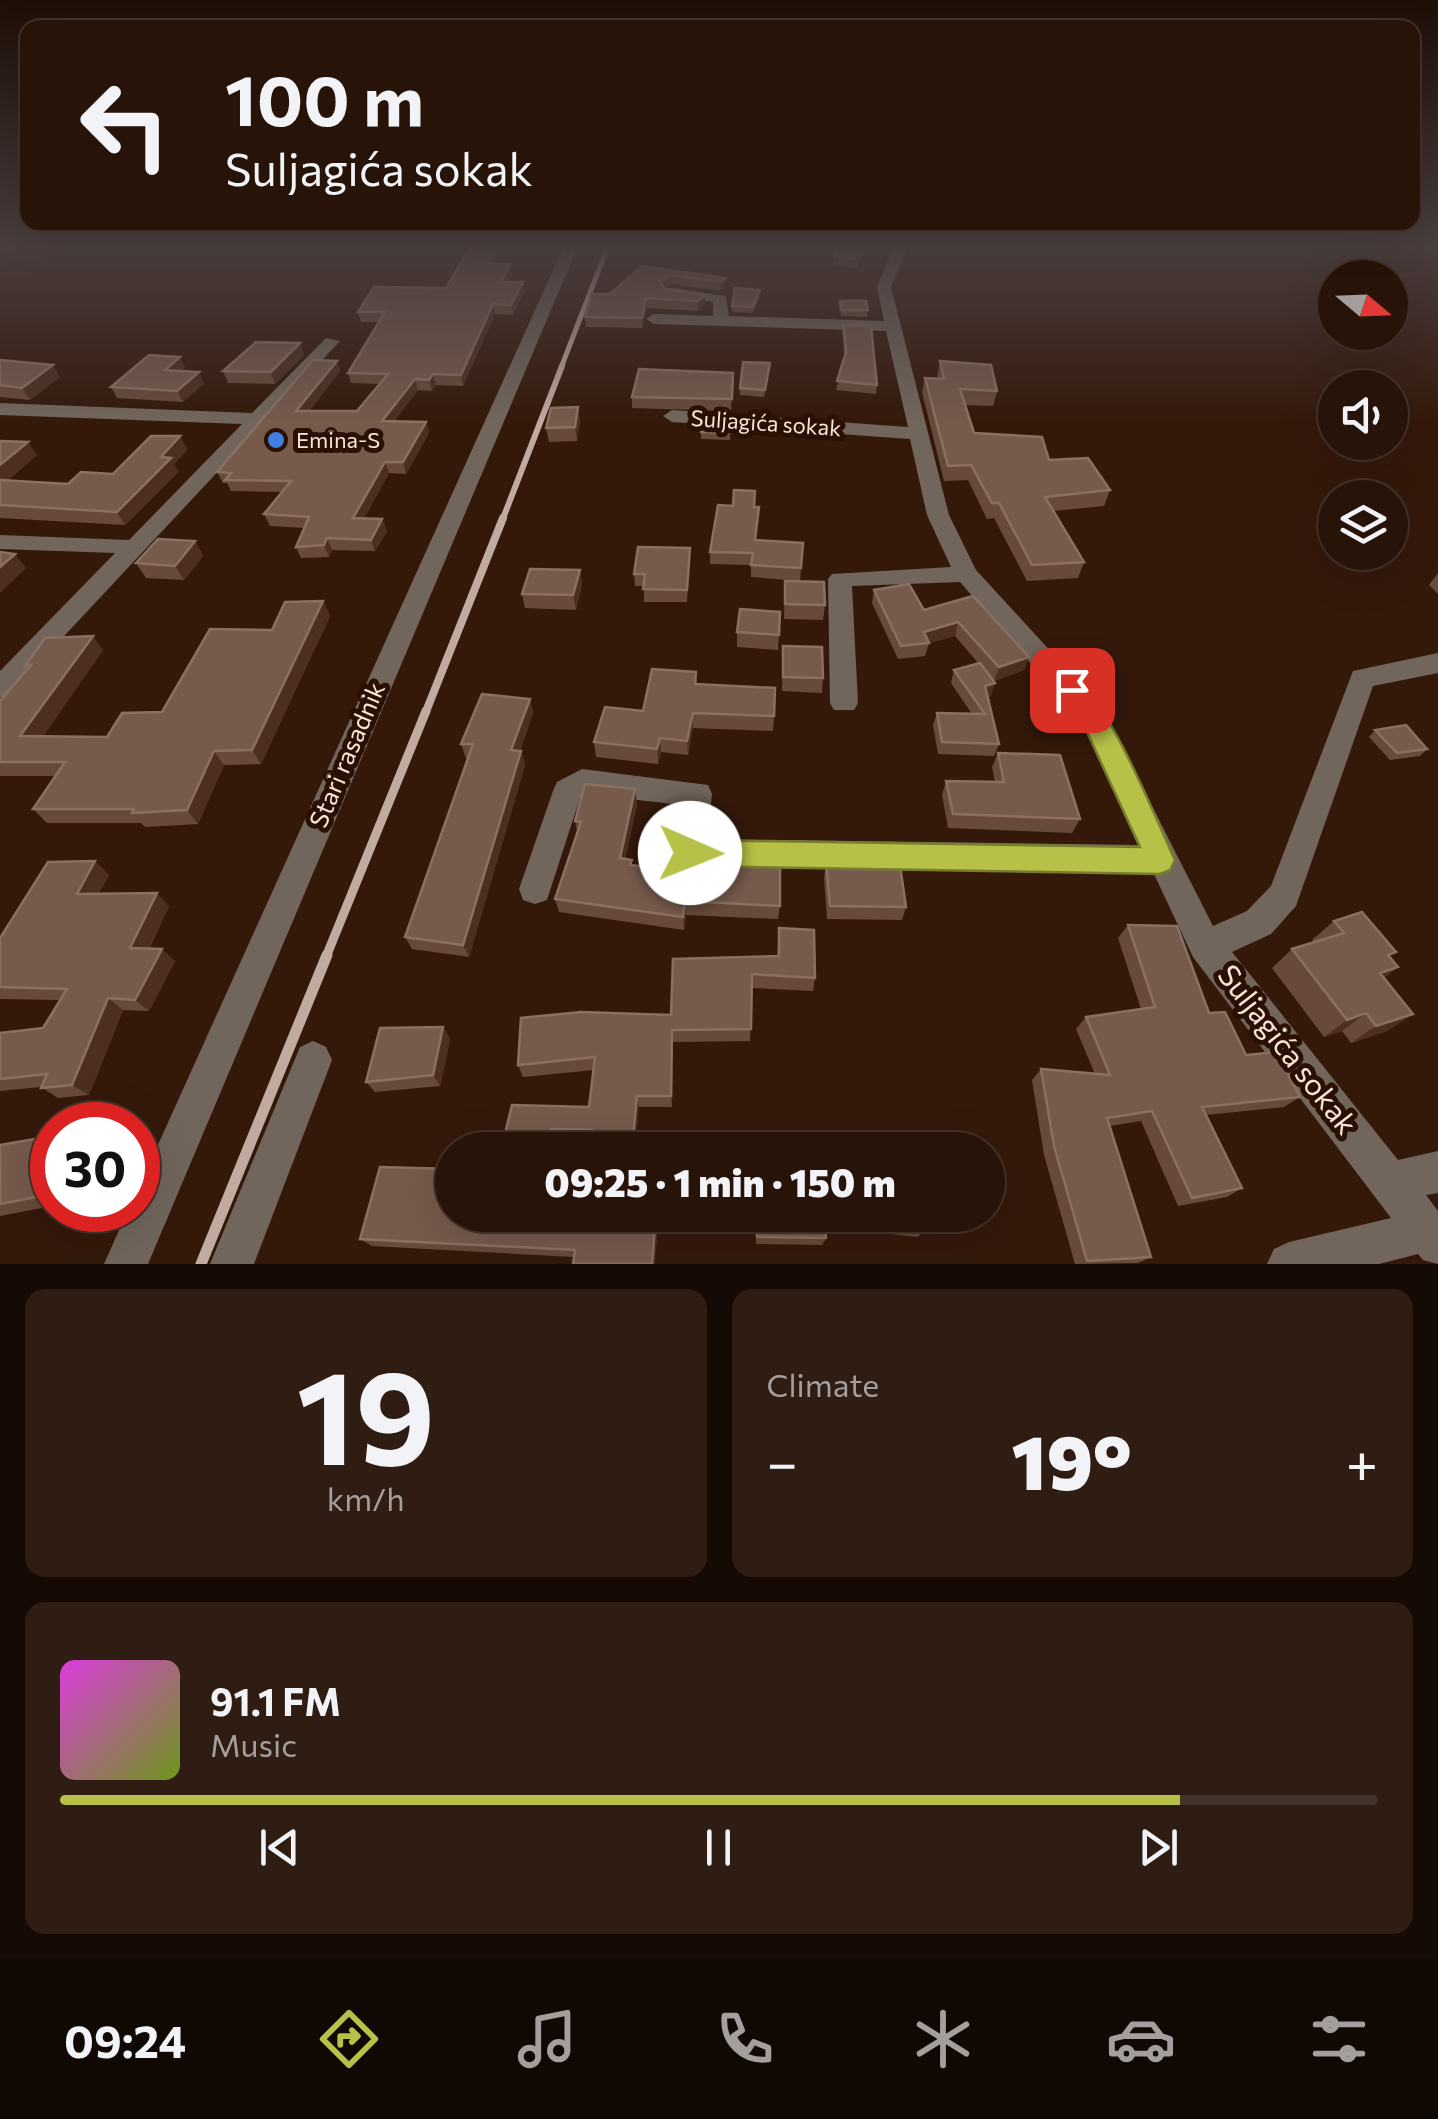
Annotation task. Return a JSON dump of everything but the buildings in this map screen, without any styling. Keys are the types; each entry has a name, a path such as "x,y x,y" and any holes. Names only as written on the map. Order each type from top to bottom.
{"street":[{"name":"Stari rasadnik","path":"126,1264 544,305"},
{"path":"721,305 721,321"},
{"name":"Suljagića sokak","path":"889,305 938,516 966,574 1091,714 1205,945 1432,1238 1289,1264"},
{"path":"654,319 894,326"},
{"path":"0,688 332,341"},
{"path":"0,408 260,419"},
{"name":"Suljagića sokak","path":"672,416 920,434"},
{"path":"0,542 136,547"},
{"path":"844,703 840,580 966,574"},
{"path":"1205,945 1251,932 1284,895 1362,678 1438,663"},
{"path":"534,889 568,790 582,780 697,794 690,853 1160,860"},
{"path":"232,1264 313,1060"},
{"path":"1389,1183 1438,1172"}],"railway":[{"path":"561,368 585,305"},
{"path":"502,521 562,366"},
{"path":"425,714 503,518"},
{"path":"326,957 426,711"},
{"path":"201,1264 327,955"}],"place":[{"name":"Emina-S","path":"276,440"}],"route":[{"path":"690,853 1160,860 1091,714 1072,690"}]}
